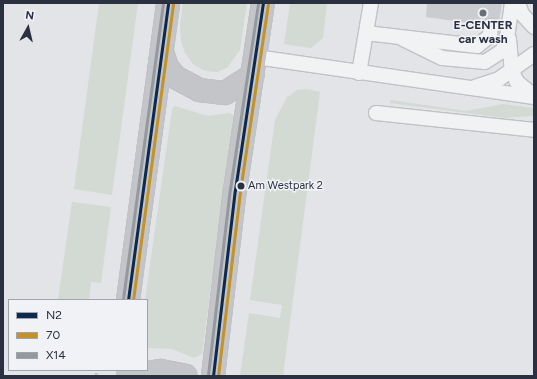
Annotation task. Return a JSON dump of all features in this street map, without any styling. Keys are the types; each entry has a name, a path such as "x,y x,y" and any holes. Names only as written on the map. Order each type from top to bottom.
{"main road":[{"path":"128,299 168,3"},
{"path":"213,376 235,190 255,66 263,3"},
{"path":"162,52 167,67 175,77 199,90 225,93 255,66"},
{"path":"128,376 161,371 186,376"}],"lane":[{"path":"359,73 371,3"},
{"path":"512,3 509,37 512,71 517,82 534,97"},
{"path":"518,3 522,14 534,27"},
{"path":"366,33 403,39 438,40 477,46 490,36 491,26"},
{"path":"403,39 442,58 476,63 485,62 502,51 509,37"},
{"path":"469,88 483,86 512,71 534,54"},
{"path":"255,66 359,73 534,97"},
{"path":"376,113 534,130"}],"shaded area":[{"path":"99,3 138,3 112,195 74,189"},
{"path":"183,3 247,3 240,50 227,68 217,72 205,71 193,64 185,53 181,41 180,25"},
{"path":"290,3 327,3 323,38 311,48 284,44"},
{"path":"307,89 320,92 283,376 240,376 249,313 280,318 282,305 250,300 275,120 287,97 297,90"},
{"path":"391,100 466,111 503,104 534,108 534,116 505,118 390,103"},
{"path":"175,106 208,116 229,113 234,115 202,354 194,358 172,349 148,348 148,299 145,299 172,109"},
{"path":"72,202 111,207 101,283 91,282 89,299 58,299"}],"building":[{"path":"427,3 502,3 499,24 491,18 484,21 483,25 426,17"}],"transit line":[{"name":"X14","path":"123,299 163,3"},
{"name":"N2","path":"128,299 168,3"},
{"name":"X14","path":"208,375 230,189 258,3"},
{"name":"N2","path":"213,376 235,190 263,3"},
{"name":"70","path":"133,299 173,4"},
{"name":"70","path":"218,376 240,191 268,4"}],"place":[{"name":"E-CENTER car wash","path":"483,13"},
{"name":"Am Westpark 2","path":"241,186"}]}
